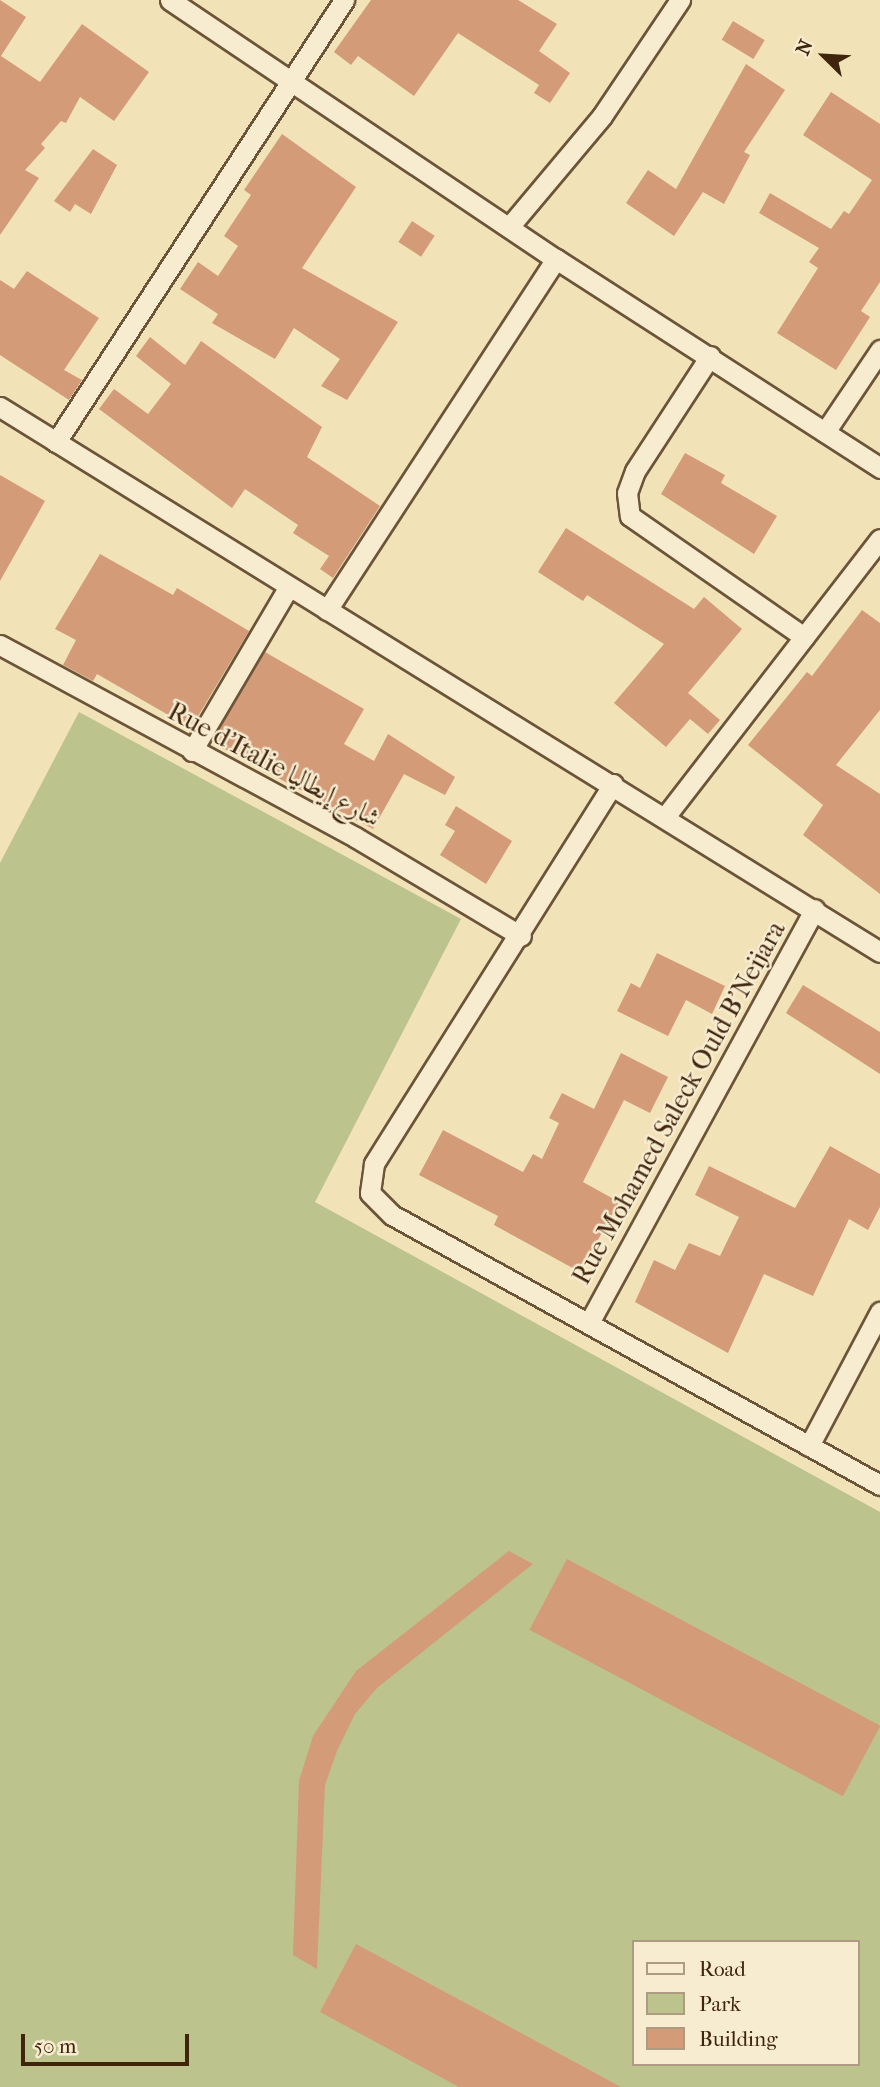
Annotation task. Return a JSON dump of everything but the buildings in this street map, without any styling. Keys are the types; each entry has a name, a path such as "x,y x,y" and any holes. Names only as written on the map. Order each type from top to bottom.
{"street":[{"path":"170,0 556,259 880,468"},
{"path":"56,442 295,82 344,0"},
{"path":"509,227 602,116 680,0"},
{"path":"327,610 556,259"},
{"path":"825,432 880,350"},
{"path":"710,356 635,471 627,493 630,516 804,638"},
{"path":"0,407 288,588 815,909 880,952"},
{"path":"665,817 880,539"},
{"path":"192,751 288,588"},
{"name":"Rue d'Italie شارع إيطاليا","path":"0,645 355,837 521,936"},
{"path":"613,784 521,936 374,1164 370,1193 392,1215 590,1321 880,1485"},
{"name":"Rue Mohamed Saleck Ould B'Neijara","path":"590,1321 815,909"},
{"path":"810,1446 880,1312"}],"green space":[{"path":"79,712 461,919 315,1202 880,1512 880,2087 0,2087 0,863"}]}
